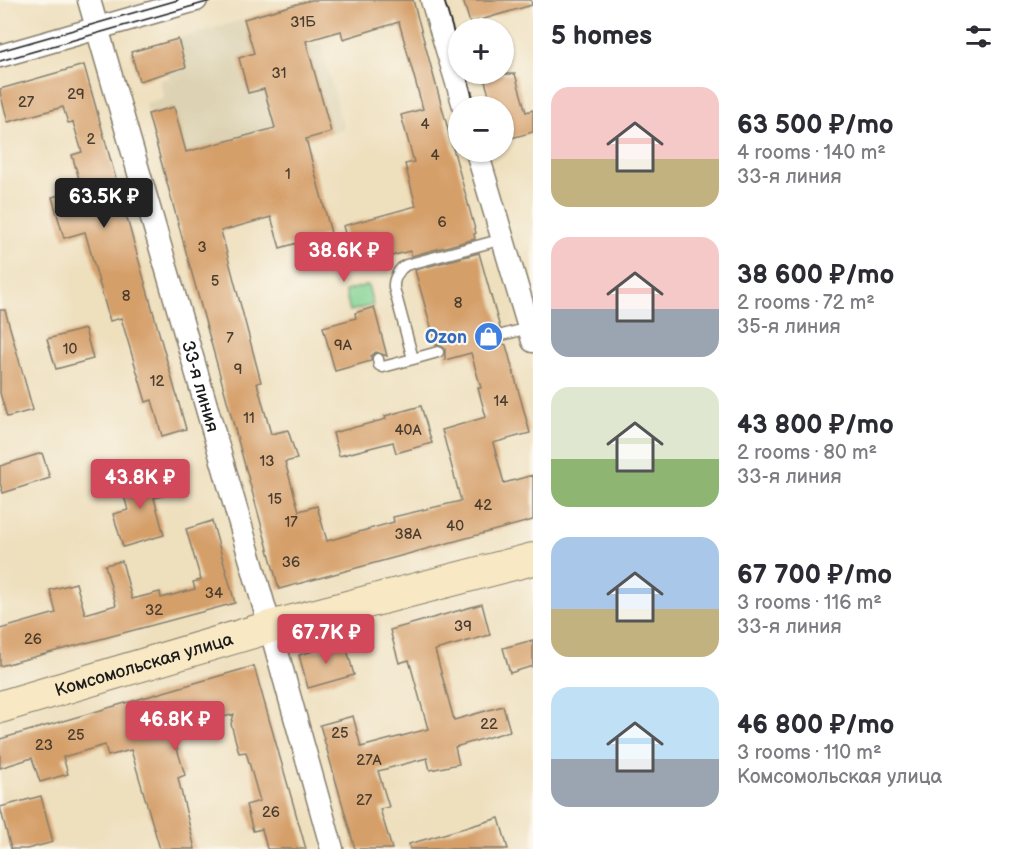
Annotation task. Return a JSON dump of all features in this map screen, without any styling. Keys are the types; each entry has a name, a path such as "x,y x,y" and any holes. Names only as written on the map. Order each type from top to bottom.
{"street":[{"name":"33-я линия","path":"89,0 332,849"},
{"path":"0,56 196,0"},
{"path":"432,0 461,96"},
{"path":"480,162 531,334"},
{"name":"Комсомольская улица","path":"0,707 270,627 533,559"}],"lane":[{"path":"413,359 394,288 400,270 406,265 503,239"},
{"path":"502,335 531,334"},
{"path":"378,359 383,367 438,352"}],"shaded area":[{"path":"272,11 283,52 321,43 344,130 306,139 323,202 183,242 145,103 164,98 160,80 170,78 160,44"}],"green space":[{"path":"368,285 373,305 350,311 345,291"}],"building":[{"path":"311,0 413,0 448,129 448,162 457,162 476,233 474,234 475,239 411,256 410,251 354,266 343,226 416,206 405,164 414,162 401,115 423,109 399,22 343,39 341,31 306,41 331,132 306,139 331,233 280,248 271,217 221,231 261,382 257,383 271,434 288,430 297,459 285,462 299,511 317,506 327,541 394,522 393,517 461,501 442,430 486,417 478,388 481,388 471,353 445,360 445,349 436,345 415,270 479,253 500,328 495,332 495,337 497,341 506,345 530,433 493,443 504,483 533,475 533,520 279,589 148,114 174,107 186,152 275,128 264,89 248,93 239,58 254,53 244,19"},
{"path":"463,0 531,0 532,5 487,18 468,18"},
{"path":"178,39 186,67 139,81 131,52"},
{"path":"84,65 186,429 162,436 152,400 146,402 121,318 110,321 85,232 64,238 52,197 82,189 72,155 82,152 73,122 68,123 63,107 8,122 0,93 0,89"},
{"path":"515,74 526,112 533,110 533,132 514,137 514,96 489,96 486,84 514,84"},
{"path":"374,307 387,356 376,352 371,356 371,361 335,371 323,327 356,318 355,313"},
{"path":"0,310 5,310 33,410 7,417 0,393"},
{"path":"85,329 93,359 56,369 47,339"},
{"path":"421,406 432,443 396,453 393,442 339,456 333,433 386,419 385,416"},
{"path":"42,453 50,478 3,493 0,483 0,466"},
{"path":"158,471 165,495 154,498 164,535 123,547 113,514 128,510 120,482"},
{"path":"212,521 235,603 0,666 0,629 56,613 50,590 76,583 85,614 116,605 105,565 122,561 132,599 160,592 161,598 195,589 193,582 201,580 186,529"},
{"path":"482,604 490,635 435,650 454,720 503,706 510,731 455,747 459,764 430,770 427,758 378,771 389,807 380,809 392,849 355,849 320,725 353,716 361,747 428,729 409,660 399,663 390,630"},
{"path":"533,640 533,666 510,673 503,648"},
{"path":"345,642 354,675 308,688 299,655"},
{"path":"254,666 306,849 267,849 262,829 253,831 246,805 260,801 246,752 239,753 231,724 234,714 172,732 185,775 178,778 195,849 160,849 131,750 108,756 105,745 63,757 68,774 40,782 32,758 0,768 0,739"},
{"path":"41,796 53,842 27,849 11,849 0,807"},
{"path":"499,818 508,849 410,849 409,844"}],"tram line":[{"path":"0,51 178,0"},
{"path":"0,61 214,0"},
{"path":"444,0 449,18"},
{"path":"469,84 472,96"}],"place":[{"name":"Ozon","path":"488,337"}]}
